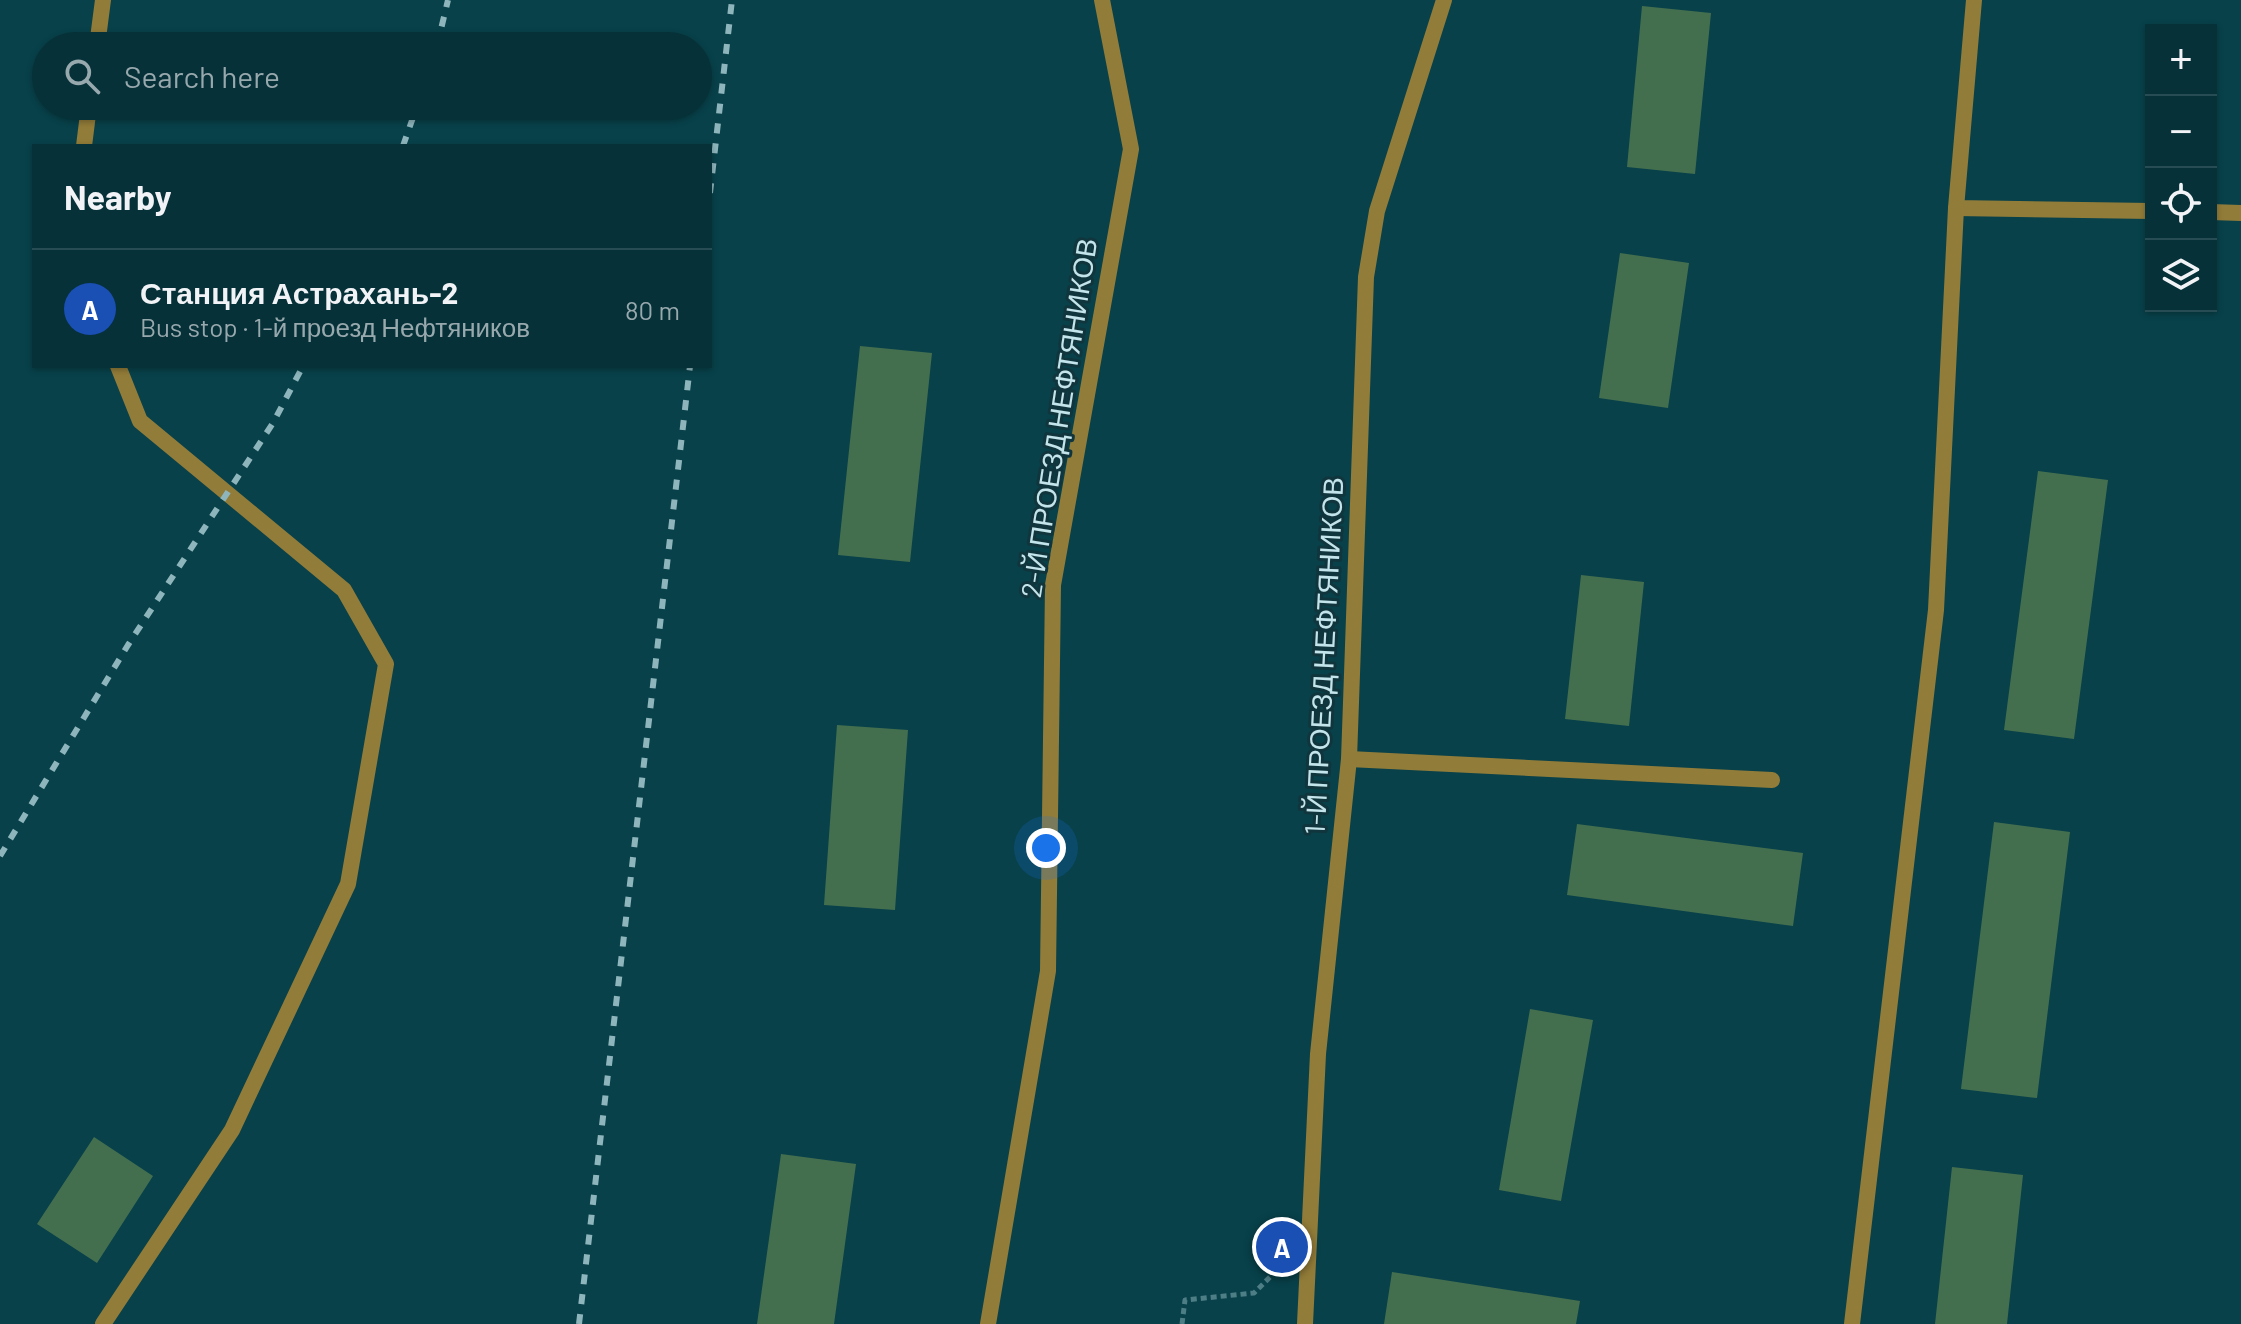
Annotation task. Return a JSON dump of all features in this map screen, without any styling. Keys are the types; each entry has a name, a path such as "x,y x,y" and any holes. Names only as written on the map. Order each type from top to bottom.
{"street":[{"path":"99,32 103,0"},
{"name":"2-Й ПРОЕЗД НЕФТЯНИКОВ","path":"988,1324 1048,971 1053,585 1131,149 1102,0"},
{"name":"1-Й ПРОЕЗД НЕФТЯНИКОВ","path":"1305,1324 1318,1054 1349,759 1366,277 1377,211 1444,0"},
{"path":"1852,1324 1936,610 1956,208 1974,0"},
{"path":"84,144 87,120"},
{"path":"1956,208 2145,211"},
{"path":"2217,212 2241,213"},
{"path":"103,1324 232,1130 348,884 386,664 344,590 140,421 119,368"},
{"path":"1349,759 1772,780"}],"path":[{"path":"1182,1324 1185,1300 1254,1293 1308,1237"}],"building":[{"path":"1642,6 1711,13 1695,174 1627,167"},
{"path":"1620,253 1689,263 1668,408 1599,398"},
{"path":"860,346 932,353 910,562 838,555"},
{"path":"2038,471 2108,480 2074,739 2004,730"},
{"path":"1581,575 1644,582 1629,726 1565,719"},
{"path":"837,725 908,730 895,910 824,905"},
{"path":"1994,822 2070,832 2037,1098 1961,1089"},
{"path":"1577,824 1803,853 1793,926 1567,895"},
{"path":"1530,1009 1593,1020 1561,1201 1499,1190"},
{"path":"94,1137 153,1176 97,1263 37,1224"},
{"path":"781,1154 856,1164 834,1324 757,1324"},
{"path":"1952,1167 2023,1175 2007,1324 1935,1324"},
{"path":"1392,1272 1580,1301 1576,1324 1384,1324"}],"railway":[{"path":"440,32 448,0"},
{"path":"712,175 732,0"},
{"path":"404,144 412,120"},
{"path":"0,856 128,645 273,423 302,368"},
{"path":"579,1324 690,368"}],"place":[{"name":"Станция Астрахань-2","path":"1282,1247"}]}
